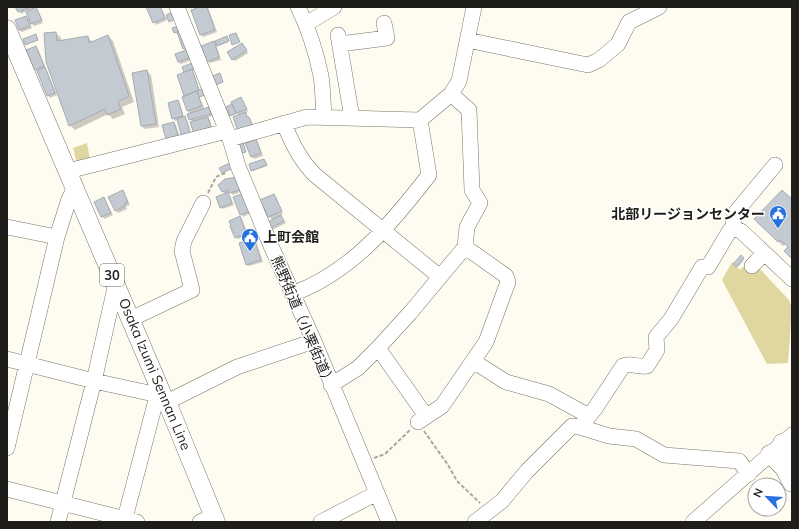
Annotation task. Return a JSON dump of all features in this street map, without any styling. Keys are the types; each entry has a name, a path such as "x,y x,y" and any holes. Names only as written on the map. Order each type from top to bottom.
{"main road":[{"name":"Osaka Izumi Sennan Line","path":"7,29 165,399 210,520"},
{"path":"784,446 784,468 792,483"}],"street":[{"name":"熊野街道（小栗街道）","path":"177,7 228,135 238,166 271,246 314,341 389,522"},
{"path":"298,7 315,49 321,77 324,117"},
{"path":"306,24 334,7"},
{"path":"68,171 307,117 420,120 452,94 459,81 466,40 474,7"},
{"path":"466,40 588,65 599,60 618,44 629,22 659,7"},
{"path":"352,118 339,40 387,38 384,23"},
{"path":"331,385 358,368 378,348 410,313 465,247 466,227 480,203 472,190 469,110 452,94"},
{"path":"292,294 310,287 336,272 360,254 407,204 429,175 420,120"},
{"path":"284,123 305,165 315,175 440,277"},
{"path":"735,229 733,220 736,212 775,165"},
{"path":"7,448 57,237 69,199 75,188"},
{"path":"131,319 192,290 182,251 184,241 203,203"},
{"path":"7,227 57,237"},
{"path":"481,517 502,501 527,471 572,426 584,421 623,366 628,364 641,367 647,366 657,350 656,337 671,320 702,268 708,267 730,230 735,229 741,231 792,279"},
{"path":"378,348 422,419 442,406 486,342 508,282 506,276 465,247"},
{"path":"752,266 764,252"},
{"path":"58,522 94,381 116,283"},
{"path":"7,489 129,521 156,400 165,399 238,367 314,341"},
{"path":"7,359 165,399"},
{"path":"473,361 506,382 549,394 584,421 609,436 636,439 664,455 739,461 749,474"},
{"path":"693,522 784,446"},
{"path":"321,522 377,493"}],"path":[{"path":"203,203 216,177 238,166"},
{"path":"364,463 385,454 422,419 457,481 476,498 481,517"}],"shaded area":[{"path":"87,143 90,160 77,163 73,148"},
{"path":"732,262 740,270 748,262 759,268 789,300 792,308 788,363 767,364 722,280"}],"building":[{"path":"15,7 31,7 18,12"},
{"path":"36,7 42,20 31,24 26,12"},
{"path":"146,7 160,7 165,18 153,23"},
{"path":"200,7 207,7 215,30 200,35 191,10"},
{"path":"175,11 178,18 169,22 166,15"},
{"path":"26,16 30,26 19,30 15,20"},
{"path":"182,25 183,30 174,33 172,28"},
{"path":"183,30 189,46 183,49 177,32"},
{"path":"56,32 57,41 88,36 89,43 108,35 129,96 118,102 121,109 107,115 105,109 69,126 46,62 44,33"},
{"path":"236,33 240,42 232,45 229,35"},
{"path":"36,34 38,40 25,45 23,39"},
{"path":"227,36 229,41 217,46 215,41"},
{"path":"214,41 219,57 207,62 201,46"},
{"path":"242,43 247,50 232,60 227,52"},
{"path":"36,46 44,66 34,70 26,50"},
{"path":"189,49 192,57 178,62 175,54"},
{"path":"192,63 194,69 184,72 182,67"},
{"path":"45,67 55,93 47,96 37,71"},
{"path":"192,69 199,90 184,96 177,75"},
{"path":"147,70 156,124 141,126 132,73"},
{"path":"220,73 223,82 213,86 210,77"},
{"path":"205,88 207,94 199,97 197,91"},
{"path":"197,91 202,106 187,111 182,97"},
{"path":"241,97 247,109 236,113 231,102"},
{"path":"178,100 183,116 172,119 168,103"},
{"path":"232,104 236,113 230,116 226,107"},
{"path":"209,107 211,114 189,120 187,114"},
{"path":"246,112 247,117 249,117 253,127 238,132 233,117"},
{"path":"185,116 191,135 182,138 177,119"},
{"path":"208,117 211,129 194,134 190,122"},
{"path":"174,122 178,136 166,139 162,125"},
{"path":"256,139 261,153 251,157 245,143"},
{"path":"242,140 246,152 240,154 236,141"},
{"path":"264,159 267,165 251,171 249,164"},
{"path":"230,163 233,168 222,173 219,168"},
{"path":"238,177 242,189 230,193 228,190 222,192 218,185 225,179"},
{"path":"123,190 128,202 124,204 125,206 115,211 108,197"},
{"name":"北部リージョンセンター","path":"782,190 792,199 792,259 784,251 788,247 780,240 778,242 754,219"},
{"path":"228,192 232,203 220,208 216,197"},
{"path":"244,193 252,210 240,215 233,197"},
{"path":"274,194 282,211 268,217 264,208 259,210 255,202"},
{"path":"104,197 111,213 101,217 94,202"},
{"path":"281,215 284,221 269,229 266,223"},
{"path":"240,216 246,233 235,238 229,221"},
{"name":"上町会館","path":"254,238 261,260 246,265 239,243"},
{"path":"741,255 744,258 736,267 733,264"}],"place":[{"name":"北部リージョンセンター","path":"778,229"},
{"name":"上町会館","path":"250,252"}]}
